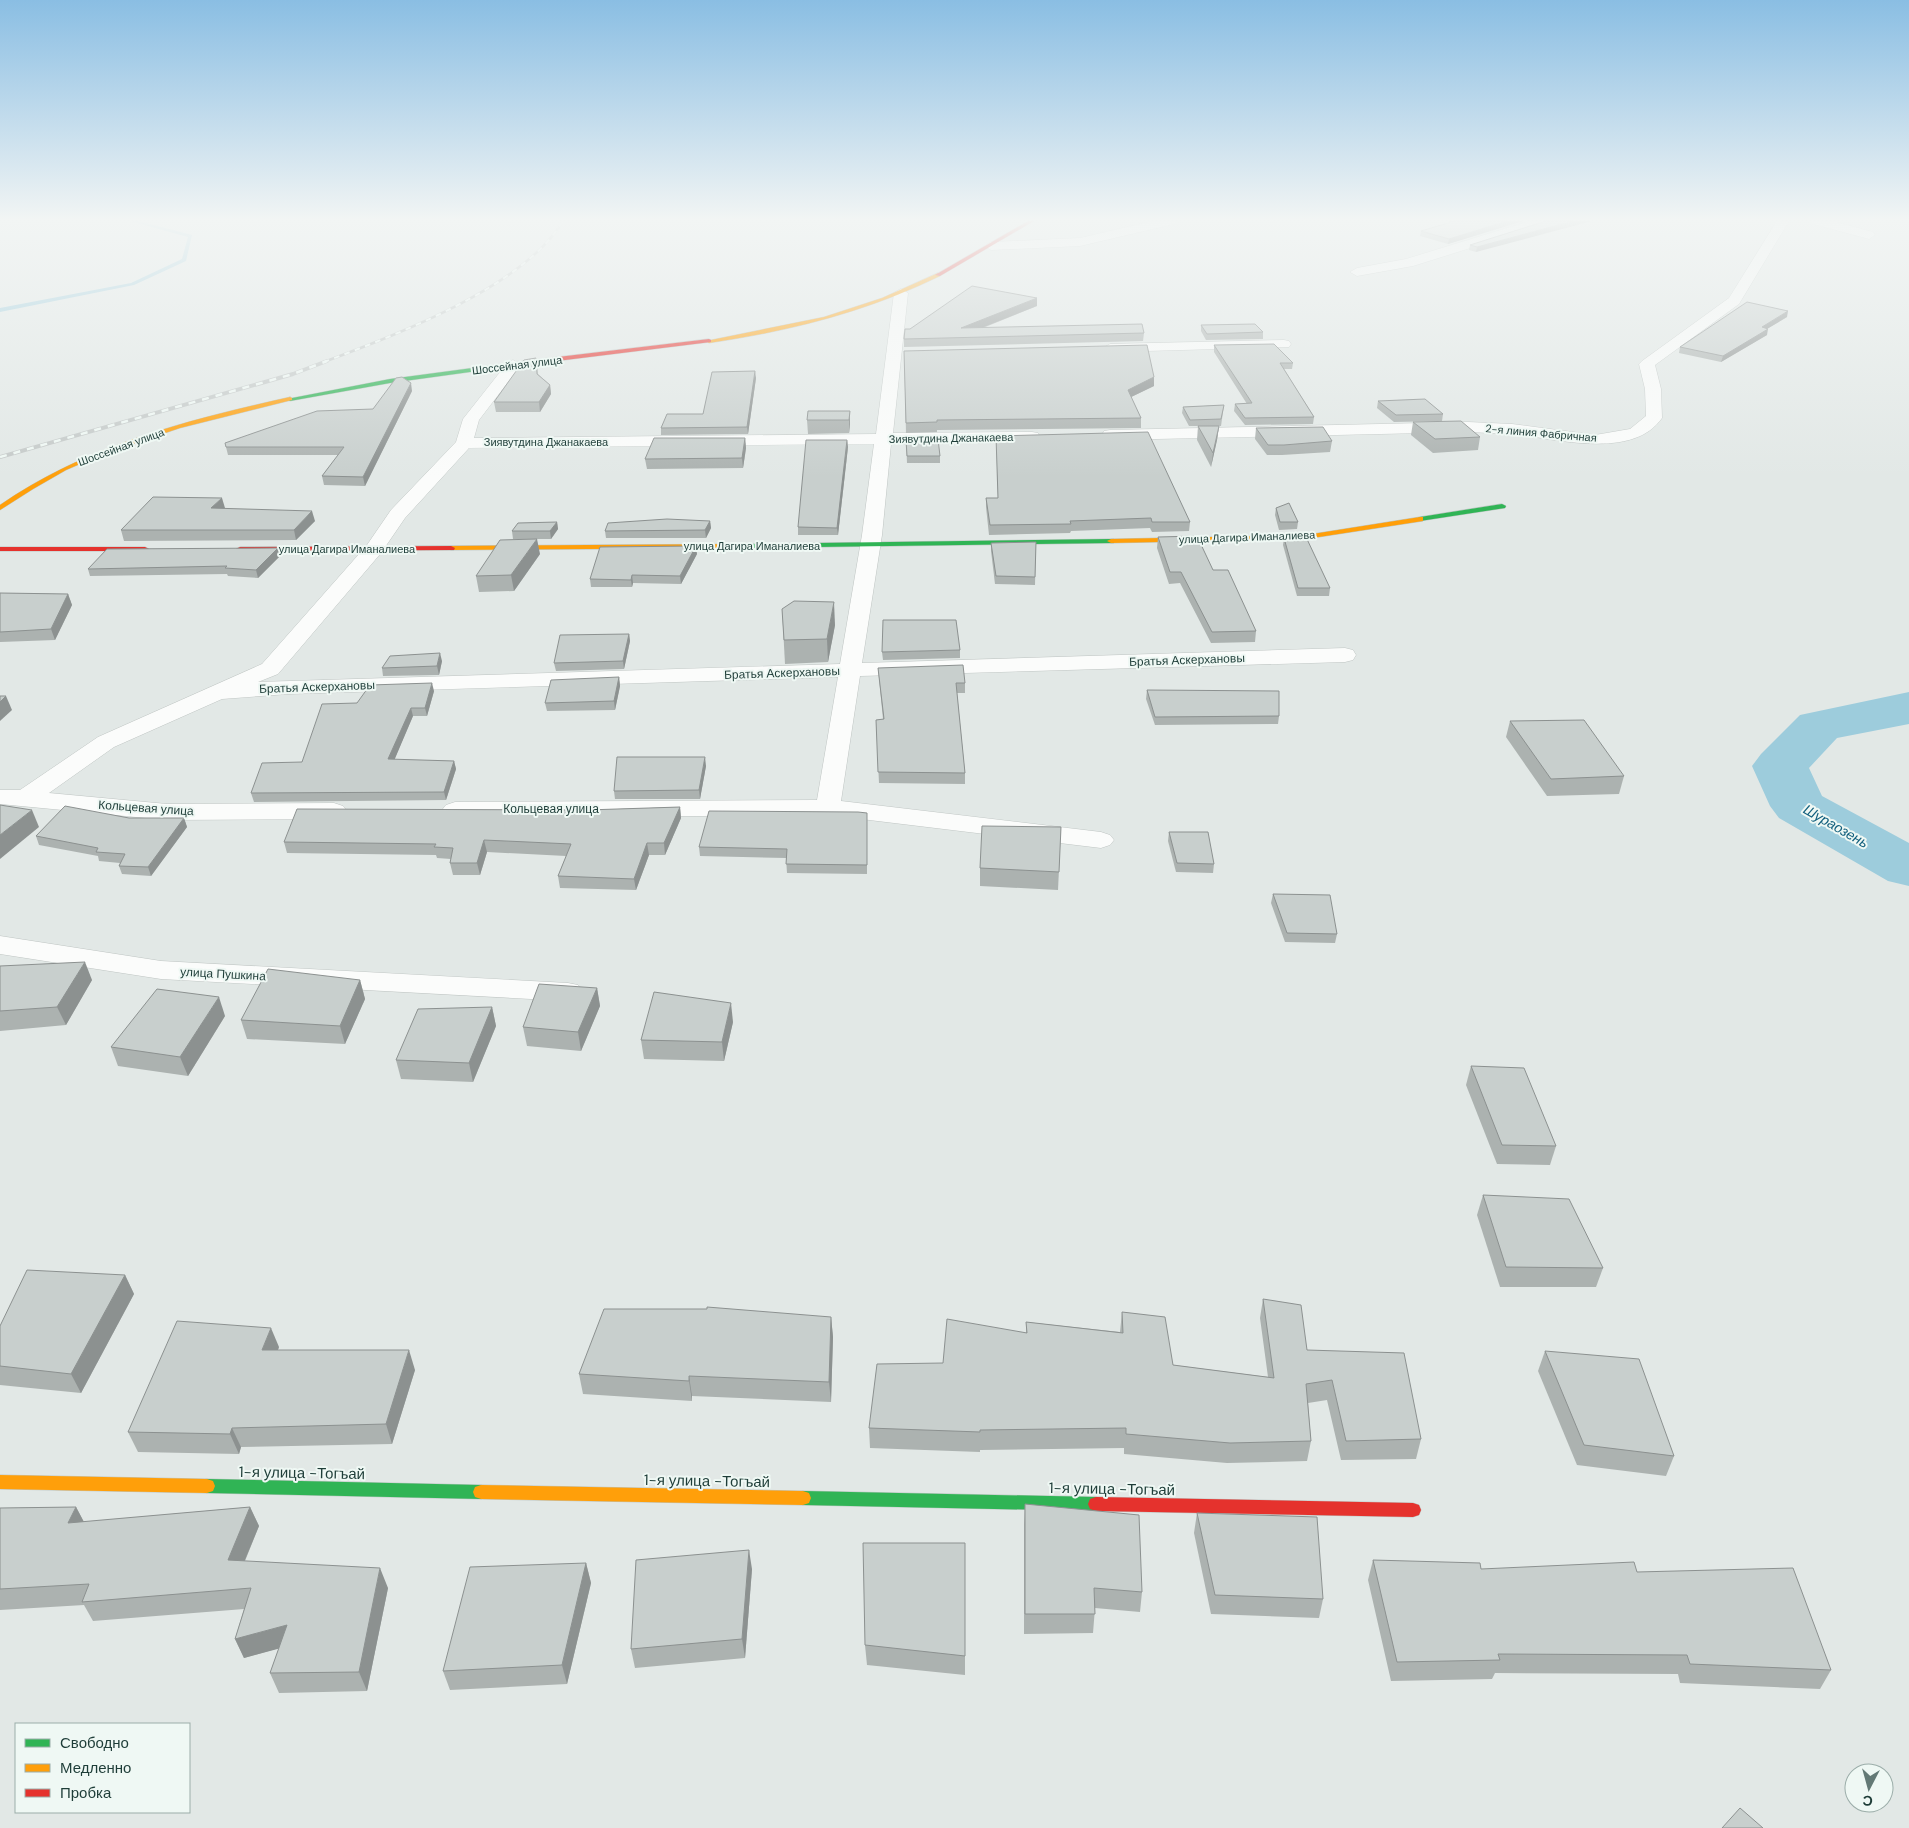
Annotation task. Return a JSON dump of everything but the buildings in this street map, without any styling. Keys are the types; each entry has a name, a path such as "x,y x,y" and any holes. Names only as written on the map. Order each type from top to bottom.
{"street":[{"name":"Шоссейная улица","path":"0,508 18,492 82,460 197,420 274,402 378,383 671,347 787,328 864,306"},
{"path":"828,807 871,545 899,306"},
{"name":"2-я линия Фабричная","path":"1091,435 1468,427 1512,429 1595,440 1635,433 1654,418 1653,389 1647,364 1727,306"},
{"path":"1098,348 1284,344"},
{"path":"893,354 913,353"},
{"path":"26,798 106,742 270,669 374,549 398,514 464,443 471,419 514,365"},
{"name":"Зиявутдина Джанакаева","path":"464,443 883,440 1052,436"},
{"name":"улица Дагира Иманалиева","path":"226,549 871,545 1306,537 1502,506"},
{"path":"0,549 158,549"},
{"name":"Братья Аскерхановы","path":"219,692 1345,655"},
{"name":"Кольцевая улица","path":"0,797 167,812 355,811"},
{"name":"Кольцевая улица","path":"434,810 828,807 1101,840"},
{"name":"улица Пушкина","path":"0,945 161,970 568,992"},
{"name":"1-я улица -Тогъай","path":"0,1482 1413,1510"}],"waterway":[{"path":"0,310 19,306"},
{"name":"Шураозень","path":"1909,708 1819,726 1780,766 1799,806 1909,868"}],"railway":[{"path":"324,362 386,338 454,306"},
{"path":"0,457 293,374 327,361"}],"traffic: fast":[{"path":"290,399 390,381 541,361"},
{"path":"1420,519 1502,506"},
{"path":"750,546 1111,541"},
{"path":"207,1486 481,1492"},
{"path":"803,1498 1096,1504"}],"traffic: slow":[{"path":"709,341 797,325 863,306"},
{"path":"0,508 30,487 100,453 177,427 290,399"},
{"path":"1111,541 1306,537 1420,519"},
{"path":"451,548 750,546"},
{"path":"0,1482 207,1486"},
{"path":"481,1492 803,1498"}],"traffic: jam":[{"path":"541,361 709,341"},
{"path":"240,549 451,548"},
{"path":"0,549 145,549"},
{"path":"1096,1504 1413,1510"}]}
